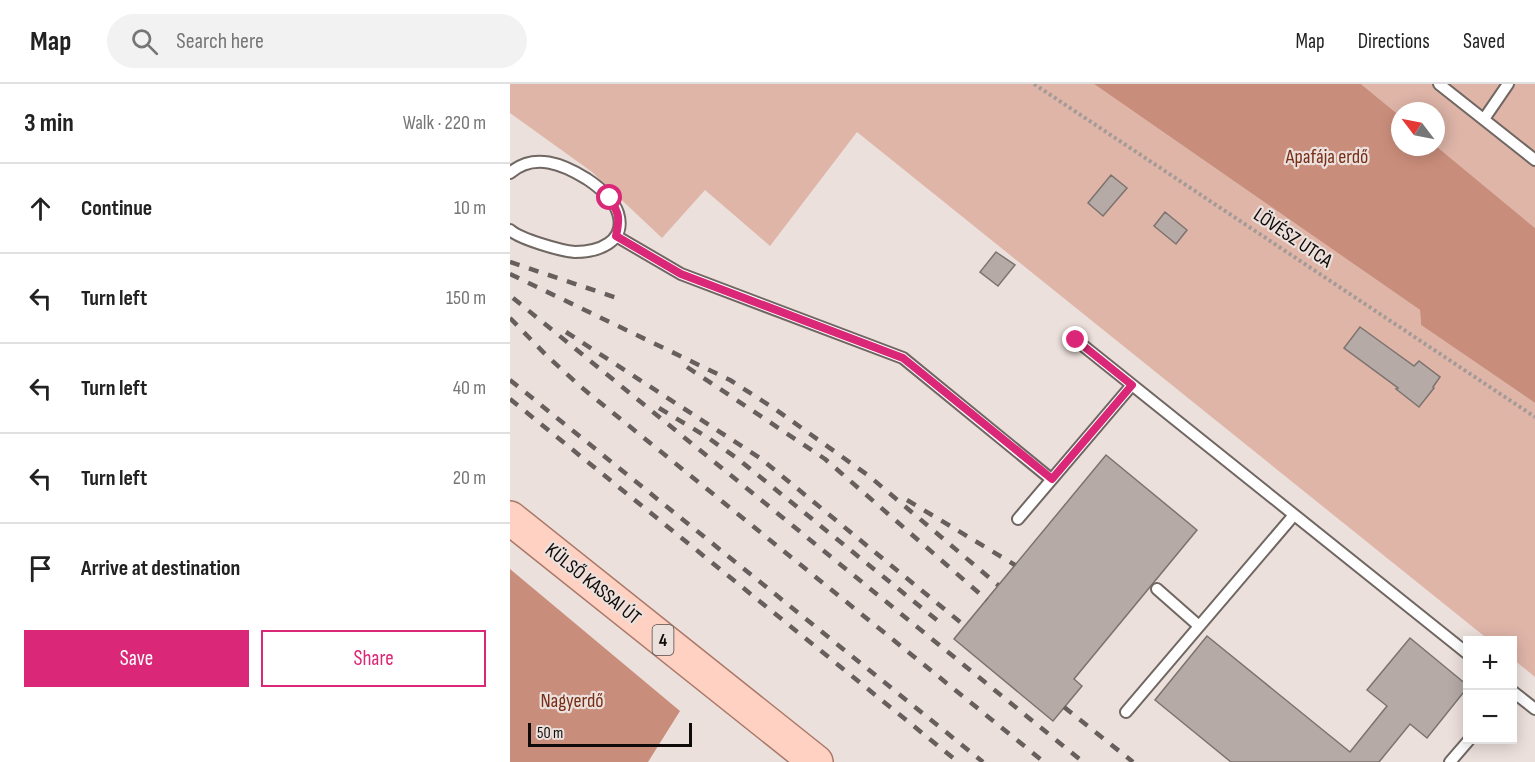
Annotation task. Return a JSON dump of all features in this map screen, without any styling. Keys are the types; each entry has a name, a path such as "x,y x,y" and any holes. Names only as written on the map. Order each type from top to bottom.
{"main road":[{"name":"KÜLSŐ KASSAI ÚT","path":"510,518 816,762"}],"lane":[{"path":"1439,84 1535,160"},
{"path":"1484,119 1508,84"},
{"path":"510,173 516,168 534,162 553,163 570,169 597,186 610,198 618,213 619,225 616,236 604,247 588,252 569,252 523,238 510,230"},
{"path":"616,236 681,274 903,358 1052,479"},
{"path":"1076,340 1463,651"},
{"path":"1018,519 1132,385"},
{"path":"1126,712 1294,515"},
{"path":"1157,589 1199,626"},
{"path":"1517,695 1535,709"},
{"path":"1450,762 1466,744"}],"path":[{"name":"LÖVÉSZ UTCA","path":"1034,84 1535,417"}],"shaded area":[{"path":"510,84 1094,84 1420,310 1421,325 1535,403 1535,677 1517,662 1517,636 1484,636 857,132 770,246 705,190 662,238 592,172 510,113"},
{"path":"1361,84 1535,84 1535,228 1445,153 1445,102 1391,102 1391,109"}],"green space":[{"name":"Apafája erdő","path":"1094,84 1361,84 1391,109 1391,156 1445,156 1445,153 1535,228 1535,403 1421,325 1420,310"},
{"name":"Nagyerdő","path":"510,569 680,711 648,762 510,762"}],"building":[{"path":"1111,175 1127,188 1103,216 1088,203"},
{"path":"1165,212 1187,230 1176,244 1154,226"},
{"path":"996,252 1015,265 998,286 980,272"},
{"path":"1360,327 1414,366 1419,361 1440,377 1419,407 1396,389 1398,388 1344,348"},
{"path":"1106,455 1197,530 1074,679 1082,686 1053,721 954,639"},
{"path":"1207,636 1350,752 1387,706 1367,690 1410,638 1463,682 1463,693 1427,738 1410,724 1379,762 1231,762 1155,700"}],"railway":[{"path":"510,262 623,300"},
{"path":"510,274 730,380 869,476 998,585"},
{"path":"513,298 1083,762"},
{"path":"510,318 581,387 1044,762"},
{"path":"566,332 760,458 965,626"},
{"path":"687,367 825,459 987,600"},
{"path":"510,380 983,762"},
{"path":"510,399 958,762"},
{"path":"659,408 738,459 938,621"},
{"path":"907,500 1015,565"},
{"path":"1064,707 1133,762"}],"route":[{"path":"610,198 618,213 619,225 616,236 681,274 903,358 1052,479 1132,385 1076,340"}]}
